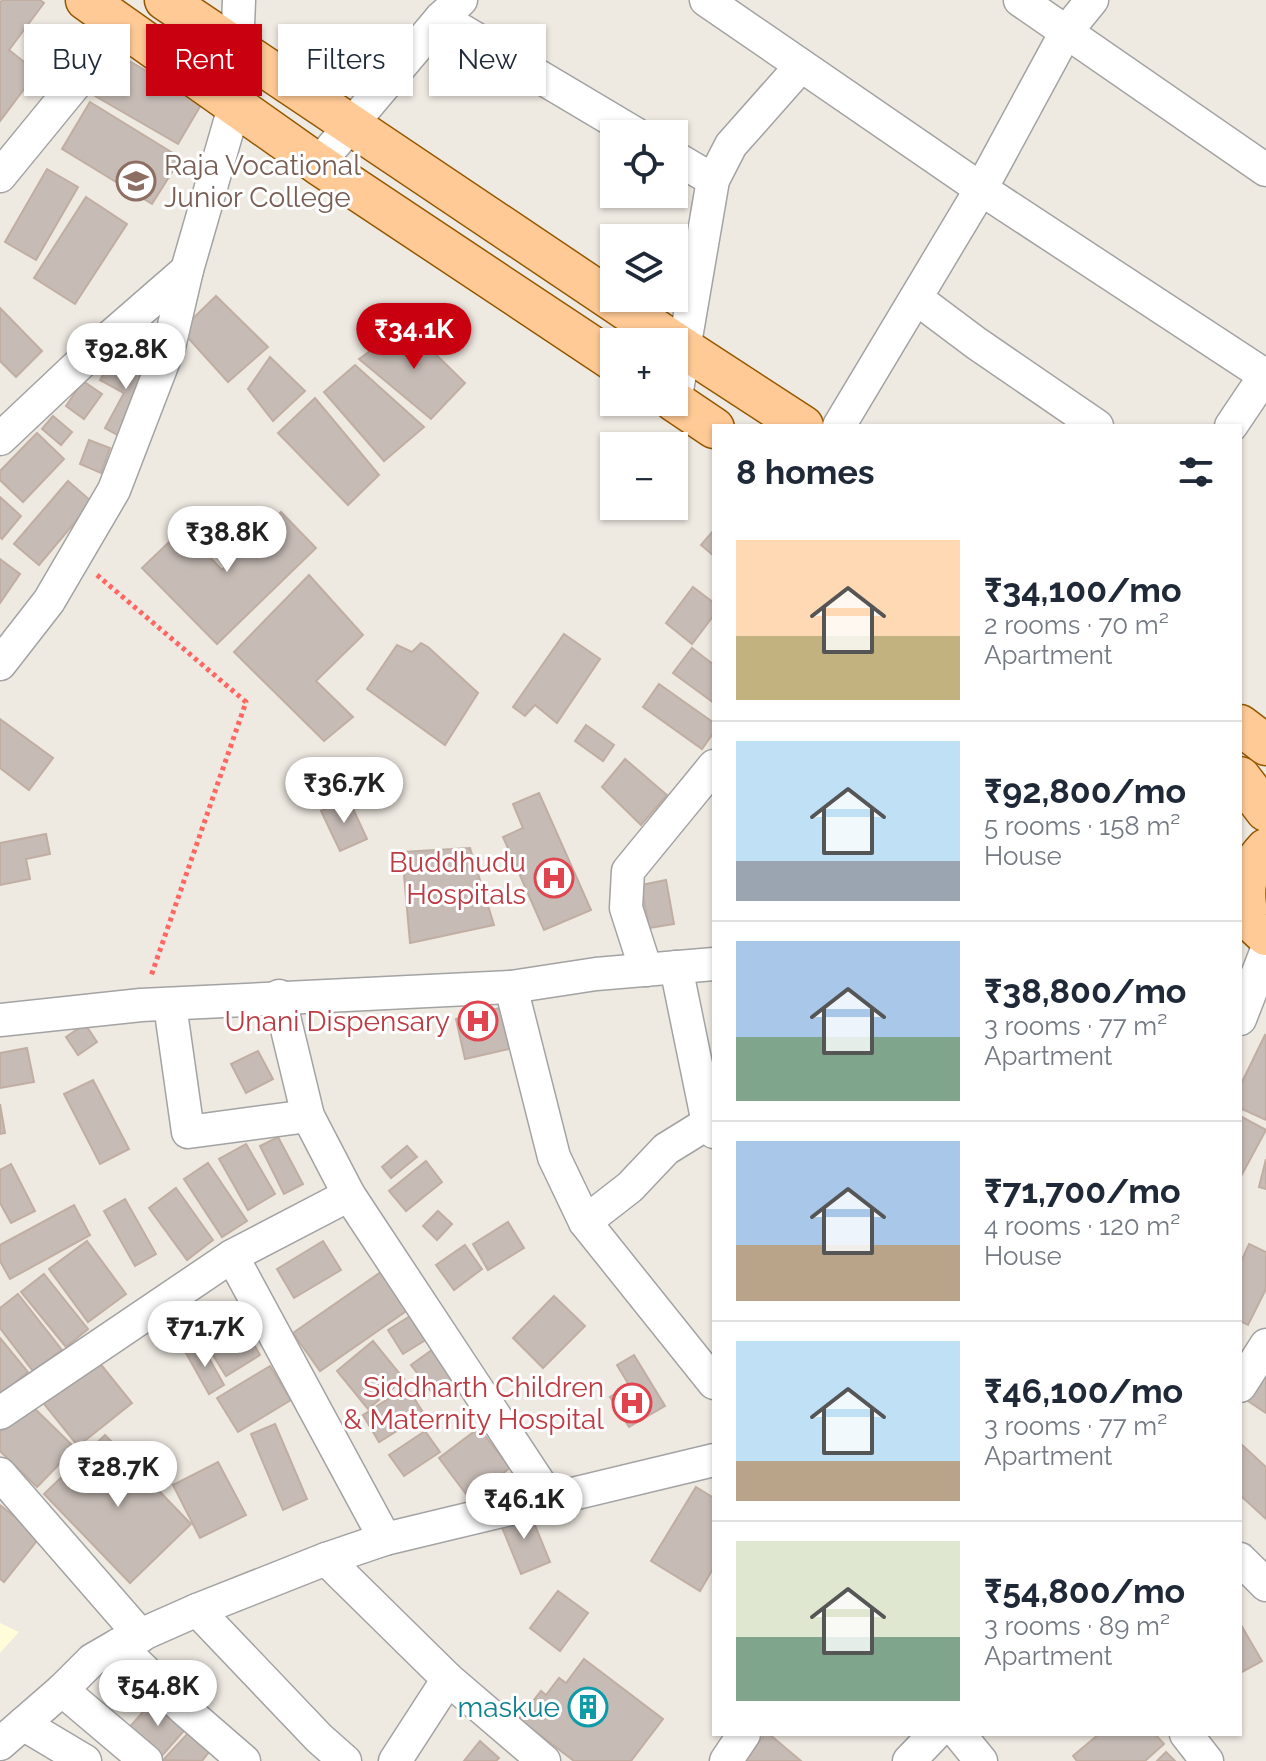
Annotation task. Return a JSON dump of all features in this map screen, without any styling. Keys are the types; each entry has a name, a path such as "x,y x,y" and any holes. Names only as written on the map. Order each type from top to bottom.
{"main road":[{"path":"86,0 118,24"},
{"path":"165,0 200,24"},
{"path":"130,32 318,164 600,352"},
{"path":"262,66 653,328"},
{"path":"688,351 800,424"},
{"path":"688,411 712,427"},
{"path":"1242,780 1266,811"},
{"path":"1255,931 1244,885 1251,865 1266,849"}],"street":[{"path":"238,24 239,0"},
{"path":"706,0 981,189 1266,375 1232,424"},
{"path":"1020,0 1266,170"},
{"path":"840,424 981,189 1066,32 1092,0"},
{"path":"318,164 451,9 615,120"},
{"path":"681,328 713,180 731,145 801,66"},
{"path":"0,176 66,96"},
{"path":"0,664 49,601 114,490 169,347 235,96"},
{"path":"688,165 713,180"},
{"path":"0,439 87,357 187,270"},
{"path":"916,298 1094,424"},
{"path":"1242,773 1259,738"},
{"path":"585,1222 630,1187 666,1149 711,1128 661,968 626,908 628,871 712,768"},
{"path":"1242,1007 1255,931"},
{"path":"0,1020 279,996 511,987 712,964"},
{"path":"511,987 554,1157 585,1222 712,1381"},
{"path":"279,996 308,1116 349,1195 549,1498"},
{"path":"155,1005 188,1132 308,1116"},
{"path":"0,1413 232,1256 349,1195"},
{"path":"232,1256 385,1539"},
{"path":"1242,1383 1266,1345"},
{"path":"85,1761 12,1734 92,1660 130,1640 197,1610 385,1539 712,1460"},
{"path":"0,1474 184,1709 244,1761"},
{"path":"326,1559 448,1679 544,1761"},
{"path":"1242,1561 1266,1585"},
{"path":"197,1610 319,1738 345,1761"},
{"path":"395,1761 448,1679"},
{"path":"62,1690 146,1761"},
{"path":"726,1761 743,1736"},
{"path":"909,1761 933,1736"},
{"path":"961,1736 981,1761"},
{"path":"1188,1736 1207,1761"}],"path":[{"path":"76,555 246,702 155,1005"}],"shaded area":[{"path":"0,1623 19,1632 0,1653"}],"building":[{"path":"2,0 40,0 44,3 28,24 24,24 24,30 9,50 24,62 24,89 0,121"},
{"path":"130,61 146,71 146,96 190,96 202,103 178,144 95,96 130,96"},
{"path":"90,102 181,158 152,204 62,149"},
{"path":"47,169 78,187 36,260 5,242"},
{"path":"86,197 127,224 75,304 34,278"},
{"path":"216,296 268,347 228,382 181,330"},
{"path":"0,308 42,351 16,377 0,361"},
{"path":"406,325 465,383 431,419 359,359"},
{"path":"115,354 154,376 121,437 105,428 124,393 100,380"},
{"path":"270,357 305,391 273,421 248,389"},
{"path":"355,365 424,427 384,461 324,392"},
{"path":"83,381 102,394 84,419 66,406"},
{"path":"315,398 379,475 348,505 278,433"},
{"path":"53,416 72,432 61,445 42,429"},
{"path":"37,433 64,459 23,502 0,480 0,471"},
{"path":"89,440 110,448 101,473 80,464"},
{"path":"68,481 92,502 39,565 14,544"},
{"path":"0,497 21,516 2,539 0,537"},
{"path":"281,512 316,548 217,644 142,568 190,522 214,547 207,554 222,570"},
{"path":"712,532 712,554 701,545"},
{"path":"0,559 20,574 0,603"},
{"path":"309,575 363,635 316,681 353,717 324,741 234,652"},
{"path":"693,587 712,601 712,618 692,644 666,623"},
{"path":"564,634 600,659 557,723 535,705 525,716 513,707"},
{"path":"421,643 478,693 445,745 367,689 397,645 412,652"},
{"path":"692,648 712,663 712,702 673,673"},
{"path":"659,684 712,722 712,735 702,749 643,707"},
{"path":"0,719 53,758 29,790 0,768"},
{"path":"586,725 614,745 603,761 575,741"},
{"path":"625,759 667,795 641,825 602,787"},
{"path":"539,793 591,910 544,930 503,837 523,828 513,804"},
{"path":"348,798 367,839 340,851 321,811"},
{"path":"46,834 50,854 26,859 30,879 0,885 0,843"},
{"path":"470,848 494,925 410,943 402,852"},
{"path":"666,880 674,924 649,928 641,885"},
{"path":"508,1006 518,1047 465,1059 456,1019"},
{"path":"85,1024 97,1042 78,1055 66,1037"},
{"path":"1265,1035 1266,1120 1242,1109 1242,1082"},
{"path":"27,1048 34,1082 0,1088 0,1053"},
{"path":"258,1051 273,1079 246,1093 231,1064"},
{"path":"93,1080 129,1149 100,1164 64,1094"},
{"path":"0,1104 5,1133 0,1134"},
{"path":"1242,1117 1266,1130 1242,1174"},
{"path":"278,1137 303,1184 284,1194 260,1146"},
{"path":"246,1144 275,1194 248,1210 219,1159"},
{"path":"407,1146 417,1157 391,1178 382,1167"},
{"path":"1266,1159 1266,1189 1259,1187"},
{"path":"426,1161 442,1182 406,1211 389,1191"},
{"path":"208,1163 247,1221 222,1237 184,1179"},
{"path":"11,1164 35,1211 11,1223 0,1203 0,1170"},
{"path":"176,1188 213,1240 187,1260 149,1208"},
{"path":"125,1199 156,1254 135,1266 104,1211"},
{"path":"74,1205 90,1235 10,1279 0,1261 0,1245"},
{"path":"438,1211 452,1224 437,1240 423,1226"},
{"path":"508,1222 524,1248 488,1270 473,1244"},
{"path":"87,1241 126,1294 88,1322 49,1269"},
{"path":"323,1241 341,1270 294,1298 277,1269"},
{"path":"1249,1244 1266,1252 1266,1289 1248,1325 1242,1322 1242,1260"},
{"path":"465,1245 482,1269 454,1290 436,1265"},
{"path":"388,1267 415,1305 320,1371 293,1333"},
{"path":"44,1274 88,1329 66,1347 21,1292"},
{"path":"18,1294 62,1350 33,1371 0,1328 0,1308"},
{"path":"554,1296 585,1326 543,1368 513,1338"},
{"path":"421,1309 437,1333 403,1354 388,1330"},
{"path":"243,1326 260,1355 226,1376 208,1347"},
{"path":"0,1338 28,1372 0,1395"},
{"path":"373,1341 404,1379 368,1409 337,1371"},
{"path":"443,1342 464,1372 433,1394 411,1365"},
{"path":"201,1344 224,1385 209,1394 186,1353"},
{"path":"634,1355 665,1406 629,1427 610,1397 629,1385 617,1365"},
{"path":"94,1356 132,1403 78,1446 40,1399"},
{"path":"270,1366 291,1400 238,1432 217,1398"},
{"path":"1266,1372 1266,1413 1245,1399"},
{"path":"407,1387 424,1414 379,1442 363,1415"},
{"path":"28,1402 75,1448 37,1487 0,1451 0,1430"},
{"path":"275,1424 307,1499 283,1510 251,1434"},
{"path":"479,1428 510,1468 469,1498 439,1458"},
{"path":"425,1431 440,1452 404,1476 389,1455"},
{"path":"105,1435 191,1524 130,1583 44,1494"},
{"path":"1242,1445 1266,1467 1266,1519 1242,1497"},
{"path":"218,1462 246,1515 200,1538 173,1485"},
{"path":"696,1487 712,1497 712,1570 700,1591 651,1561"},
{"path":"0,1505 40,1537 4,1582 0,1579"},
{"path":"528,1508 550,1562 521,1574 499,1520"},
{"path":"558,1591 588,1613 560,1651 530,1628"},
{"path":"1242,1627 1262,1661 1242,1672"},
{"name":"maskue","path":"584,1659 663,1719 631,1761 574,1761 519,1719 541,1691 546,1695 559,1678 566,1683"},
{"path":"157,1696 189,1725 159,1759 127,1730"},
{"path":"190,1731 213,1747 202,1761 163,1760"},
{"path":"764,1736 771,1736 801,1761 745,1761"},
{"path":"1097,1736 1157,1736 1164,1744 1145,1761 1077,1761 1073,1756"},
{"path":"480,1741 499,1758 496,1761 464,1761"},
{"path":"1166,1752 1175,1761 1157,1761"}],"place":[{"name":"Raja Vocational Junior College","path":"136,181"},
{"name":"Buddhudu Hospitals","path":"554,878"},
{"name":"Unani Dispensary","path":"478,1021"},
{"name":"Siddharth Children & Maternity Hospital","path":"632,1403"},
{"name":"maskue","path":"588,1707"}]}
